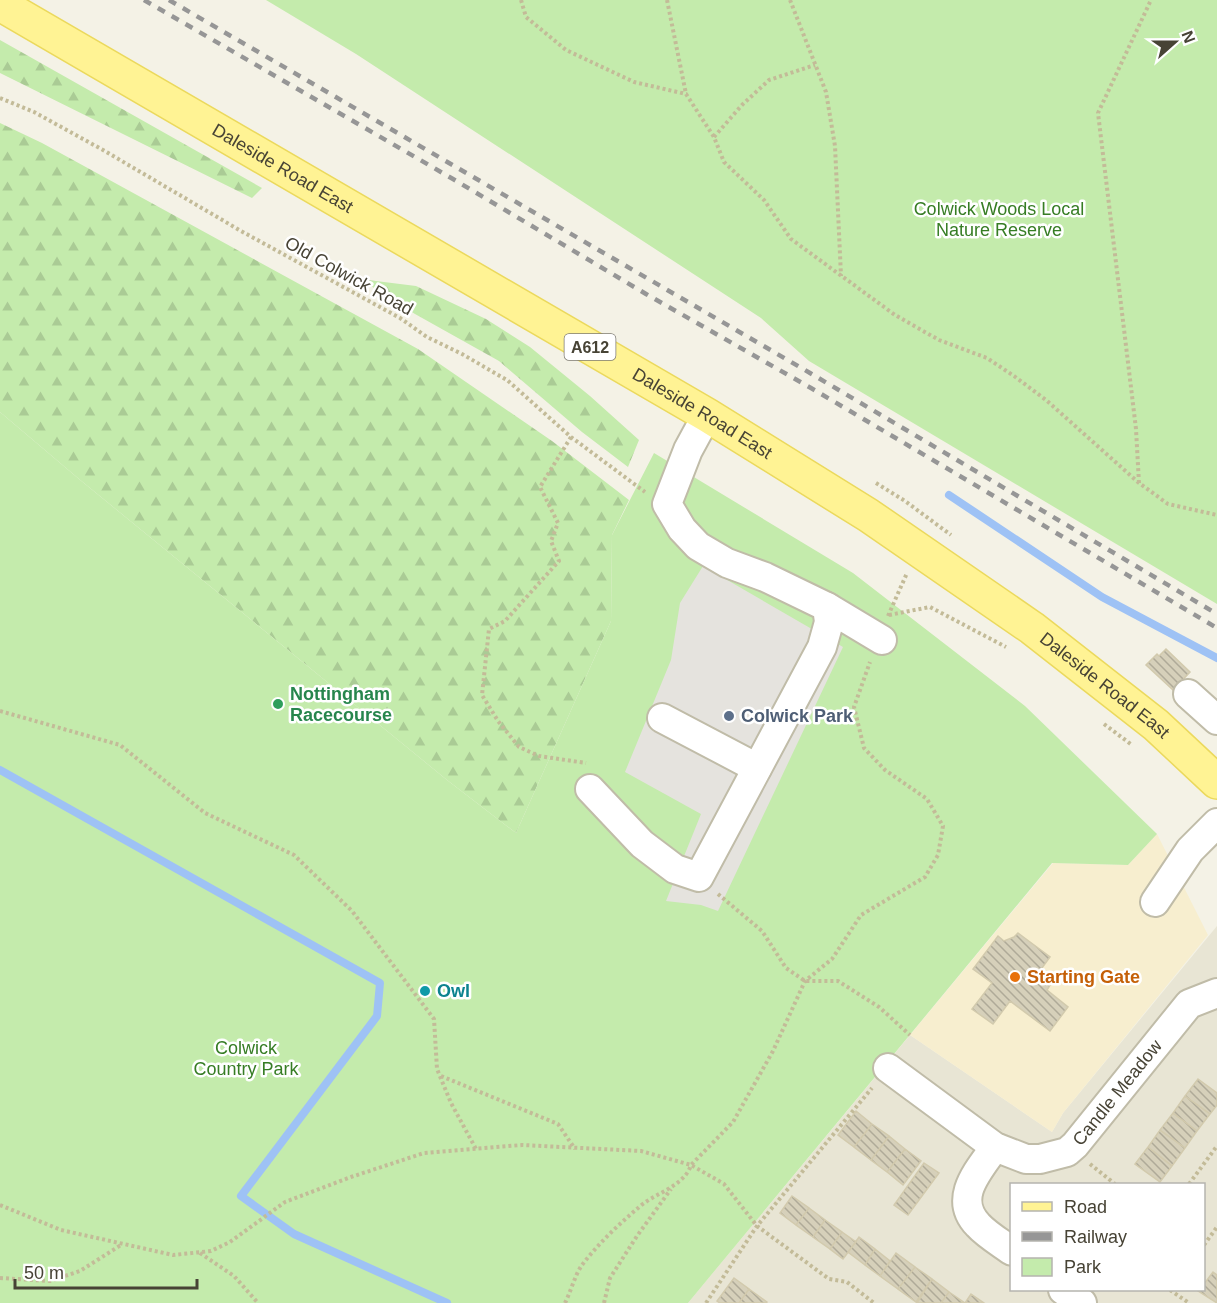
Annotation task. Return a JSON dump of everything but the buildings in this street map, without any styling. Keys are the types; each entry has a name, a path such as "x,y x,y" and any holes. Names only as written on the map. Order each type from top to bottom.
{"main road":[{"name":"Daleside Road East","path":"0,4 707,415 868,515 1032,628 1156,725 1217,782"}],"street":[{"path":"707,415 688,450 667,504 682,529 698,546 727,563 765,577 827,607 883,624"},
{"path":"592,779 642,844 675,869 699,878 822,647 829,622 827,607"},
{"path":"662,718 757,768"},
{"path":"1155,902 1190,850 1217,823"},
{"name":"Candle Meadow","path":"888,1068 995,1147 1026,1159 1051,1157 1067,1152 1075,1145 1188,1004 1217,993"},
{"path":"995,1147 970,1184 966,1197 968,1208 977,1225 1010,1250"},
{"path":"1065,1291 1082,1303"}],"path":[{"path":"521,0 526,17 566,50 634,82 686,94"},
{"path":"667,0 686,94 714,137 724,162 764,200 791,239 904,320 939,340 987,358 1014,376 1046,400 1139,483 1168,504 1217,515"},
{"path":"790,0 826,92 835,146 841,276"},
{"path":"1139,483 1136,429 1098,113 1151,0"},
{"path":"714,137 742,105 769,81 816,64"},
{"name":"Old Colwick Road","path":"0,98 34,112 103,150 241,231 391,313 427,337 507,380 571,437 641,489 667,504"},
{"path":"571,437 540,487 558,523 551,541 559,561 505,621 489,629 482,695 498,721 519,747 539,756 585,762 592,779"},
{"path":"565,1303 581,1266 610,1234 640,1206 673,1186 689,1173 691,1165 733,1122 773,1052 805,981 832,959 861,915 925,877 938,855 943,826 927,799 885,770 864,748 854,707 883,624 930,607 1009,649"},
{"path":"0,711 120,745 205,813 294,855 352,911 434,1019 437,1069 451,1103 476,1149"},
{"path":"1100,720 1139,749"},
{"path":"699,878 762,931 786,968 805,981 838,981 879,1007 910,1035"},
{"path":"705,1303 757,1226 888,1068"},
{"path":"440,1076 558,1124 575,1149"},
{"path":"0,1205 61,1230 173,1255 211,1251 230,1242 285,1202 351,1177 424,1154 522,1145 641,1151 691,1165 724,1184 757,1226 829,1279 847,1282 874,1303"},
{"path":"1190,1183 1217,1146"},
{"path":"604,1303 610,1278 673,1186"},
{"path":"1205,1242 1217,1227"},
{"path":"0,1278 50,1281 80,1271 122,1244"},
{"path":"200,1252 234,1276 258,1303"},
{"path":"1171,1291 1189,1303"}],"shaded area":[{"name":"Colwick Park","path":"703,566 843,647 718,911 701,905 666,901 701,814 625,772 671,660 680,603"},
{"path":"1157,834 1208,935 1063,1113 1052,1132 910,1035 1053,863 1128,865"},
{"path":"1217,926 1217,1303 688,1303 910,1035 1052,1132 1063,1113"}],"green space":[{"name":"Colwick Woods Local Nature Reserve","path":"266,0 1217,0 1217,604 809,361 761,318 356,54"},
{"path":"0,40 262,188 252,198 0,73"},
{"path":"0,123 42,143 418,349 552,441 629,500 612,535 611,621 516,833 447,780 0,412"},
{"path":"360,279 416,286 486,319 530,347 639,440 628,467 582,432 499,361 415,314"},
{"name":"Colwick Country Park","path":"0,412 447,780 516,833 611,621 612,535 654,453 853,573 1025,706 1157,834 1128,865 1052,863 688,1303 0,1303"}],"waterway":[{"path":"949,495 1102,597 1217,658"},
{"path":"0,770 380,983 377,1016 241,1196 294,1234 447,1303"}],"railway":[{"path":"144,0 811,388 1217,628"},
{"path":"169,0 810,373 1217,614"}],"place":[{"name":"Nottingham Racecourse","path":"278,704"},
{"name":"Colwick Park","path":"729,716"},
{"name":"Starting Gate","path":"1015,977"},
{"name":"Owl","path":"425,991"}]}
